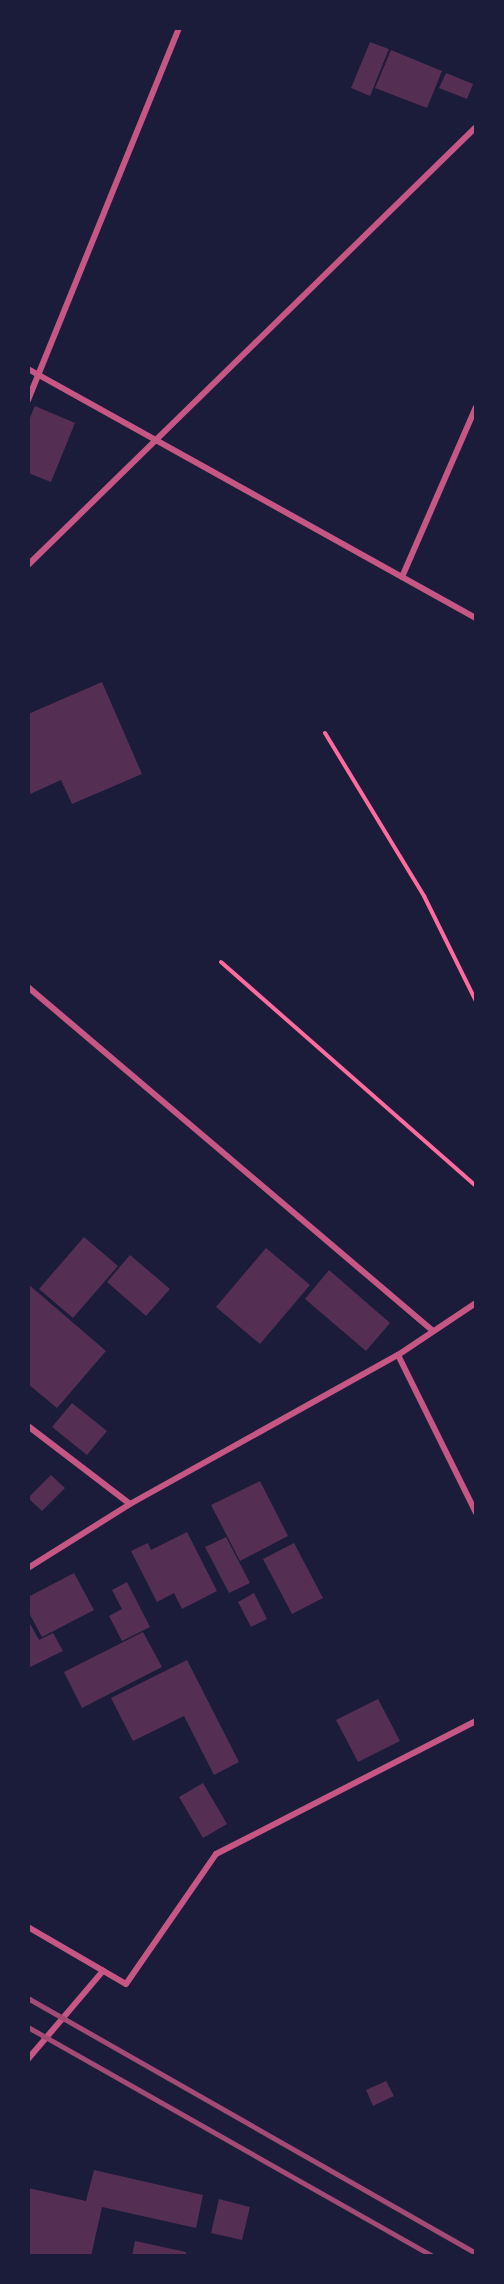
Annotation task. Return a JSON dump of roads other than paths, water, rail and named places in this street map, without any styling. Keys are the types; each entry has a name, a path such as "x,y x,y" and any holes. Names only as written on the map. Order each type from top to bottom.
{"street":[{"path":"28,400 179,28"},
{"path":"28,565 476,127"},
{"path":"28,369 476,618"},
{"path":"402,577 476,407"},
{"path":"28,987 433,1331"},
{"path":"28,1568 130,1504 398,1355 476,1303"},
{"path":"398,1355 476,1514"},
{"path":"28,1426 130,1504"},
{"path":"28,1927 126,1984 216,1854 476,1721"},
{"path":"28,2059 103,1971"}],"railway":[{"path":"28,1998 476,2253"},
{"path":"28,2027 433,2256"}]}
